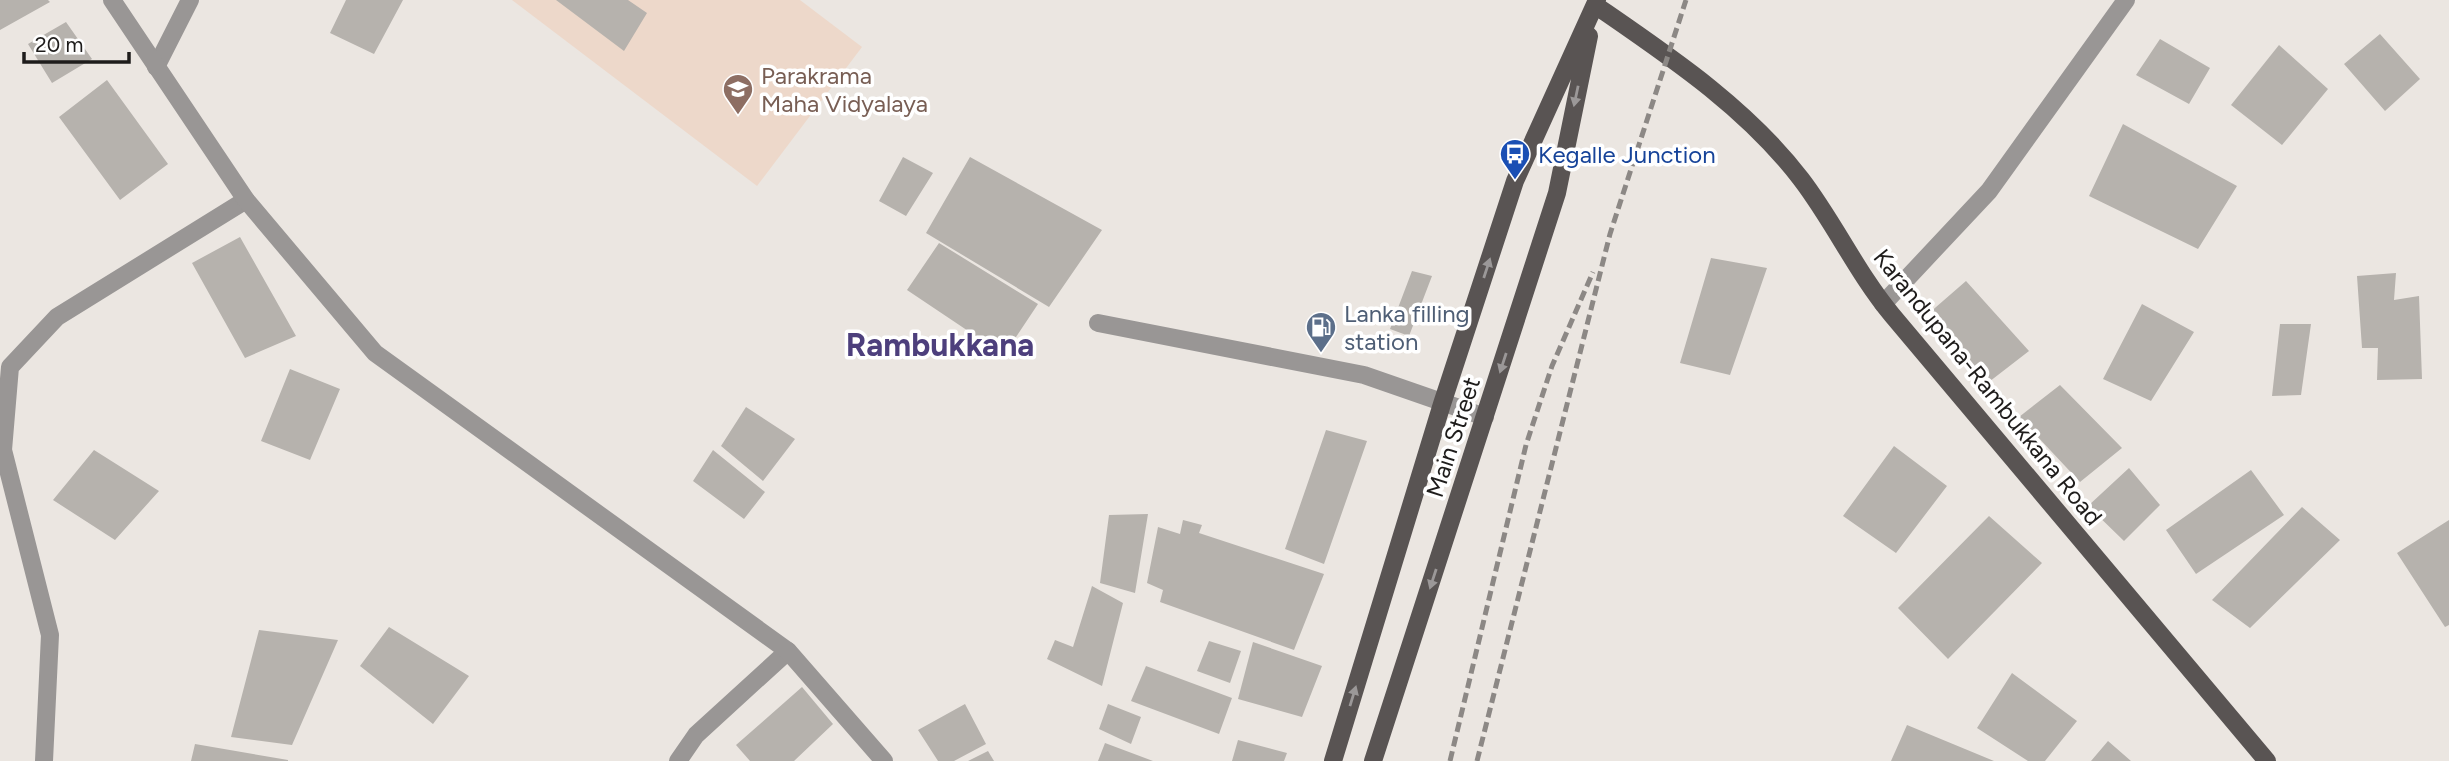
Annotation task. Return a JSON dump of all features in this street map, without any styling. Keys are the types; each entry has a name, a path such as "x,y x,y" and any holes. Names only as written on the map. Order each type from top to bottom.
{"main road":[{"name":"Karandupana-Rambukkana Road","path":"1596,3 1728,103 1766,139 1801,180 1883,304 2267,761"},
{"name":"Main Street","path":"1333,761 1442,404 1515,181 1596,3"},
{"name":"Main Street","path":"1373,761 1557,193 1596,3"}],"street":[{"path":"112,0 246,200 375,353 788,651 884,761"},
{"path":"156,66 190,0"},
{"path":"1883,304 1989,191 2126,0"},
{"path":"44,761 50,635 3,450 10,367 57,317 246,200"},
{"path":"1098,323 1364,375 1485,417"},
{"path":"678,761 696,735 788,651"}],"shaded area":[{"name":"Parakrama Maha Vidyalaya","path":"512,0 800,0 862,47 757,186"}],"building":[{"path":"0,0 48,0 50,2 0,30"},
{"path":"346,0 403,0 374,54 330,33"},
{"path":"556,0 628,0 647,13 624,51"},
{"path":"66,22 92,59 52,83 28,44"},
{"path":"2380,34 2420,79 2385,111 2344,64"},
{"path":"2160,39 2210,68 2189,104 2136,75"},
{"path":"2279,45 2328,89 2282,145 2231,105"},
{"path":"107,80 168,164 120,200 59,117"},
{"path":"2123,124 2237,186 2198,249 2089,196"},
{"path":"903,157 933,173 906,216 879,201"},
{"path":"970,157 1102,230 1049,307 926,233"},
{"path":"240,237 296,336 245,358 192,263"},
{"path":"939,243 1038,304 1004,355 907,290"},
{"path":"1711,258 1767,268 1730,375 1680,363"},
{"path":"1412,271 1432,276 1409,336 1390,329"},
{"path":"2396,273 2394,300 2419,296 2422,379 2377,380 2378,348 2362,348 2357,276"},
{"path":"1966,281 2029,351 1985,385 1928,314"},
{"path":"2142,304 2194,332 2151,401 2103,379"},
{"path":"2280,324 2311,324 2301,395 2272,396"},
{"path":"290,369 340,389 310,460 261,441"},
{"path":"2060,385 2122,448 2080,482 2019,417"},
{"path":"746,407 795,439 763,481 721,446"},
{"path":"1326,430 1367,441 1324,564 1285,549"},
{"path":"1894,446 1947,486 1896,553 1843,516"},
{"path":"94,450 159,491 115,540 53,500"},
{"path":"713,450 765,492 744,519 693,481"},
{"path":"2129,468 2160,505 2124,541 2088,506"},
{"path":"2251,470 2284,515 2196,574 2166,530"},
{"path":"2302,507 2340,540 2250,628 2212,600"},
{"path":"1148,514 1135,593 1100,583 1109,515"},
{"path":"1989,516 2042,563 1948,659 1898,608"},
{"path":"1183,520 1202,525 1199,533 1324,574 1294,650 1160,602 1163,590 1147,583 1158,527 1180,534"},
{"path":"2449,520 2449,625 2445,627 2397,553"},
{"path":"1092,586 1123,603 1102,686 1047,659 1055,640 1073,647"},
{"path":"389,627 469,676 433,724 360,666"},
{"path":"259,630 338,640 292,745 231,737"},
{"path":"1209,641 1241,651 1230,683 1197,671"},
{"path":"1253,642 1322,666 1302,717 1238,699"},
{"path":"1146,666 1232,698 1219,734 1131,701"},
{"path":"2012,673 2077,721 2045,761 2028,761 1977,728"},
{"path":"802,687 833,724 794,761 750,761 736,745"},
{"path":"965,704 986,744 954,761 938,761 918,730"},
{"path":"1108,704 1141,717 1131,744 1099,729"},
{"path":"1907,725 1994,761 1891,761"},
{"path":"1238,740 1287,753 1284,761 1232,761"},
{"path":"2108,741 2131,761 2091,761"},
{"path":"1105,743 1153,761 1098,761"},
{"path":"195,744 288,760 288,761 191,761"},
{"path":"988,751 994,761 968,761"}],"railway":[{"path":"1477,761 1610,234 1686,0"},
{"path":"1450,761 1526,445 1552,366 1593,272"}],"place":[{"name":"Parakrama Maha Vidyalaya","path":"738,116"},
{"name":"Kegalle Junction","path":"1515,181"},
{"name":"Lanka filling station","path":"1321,354"}],"district":[{"name":"Rambukkana","path":"940,345"}]}
